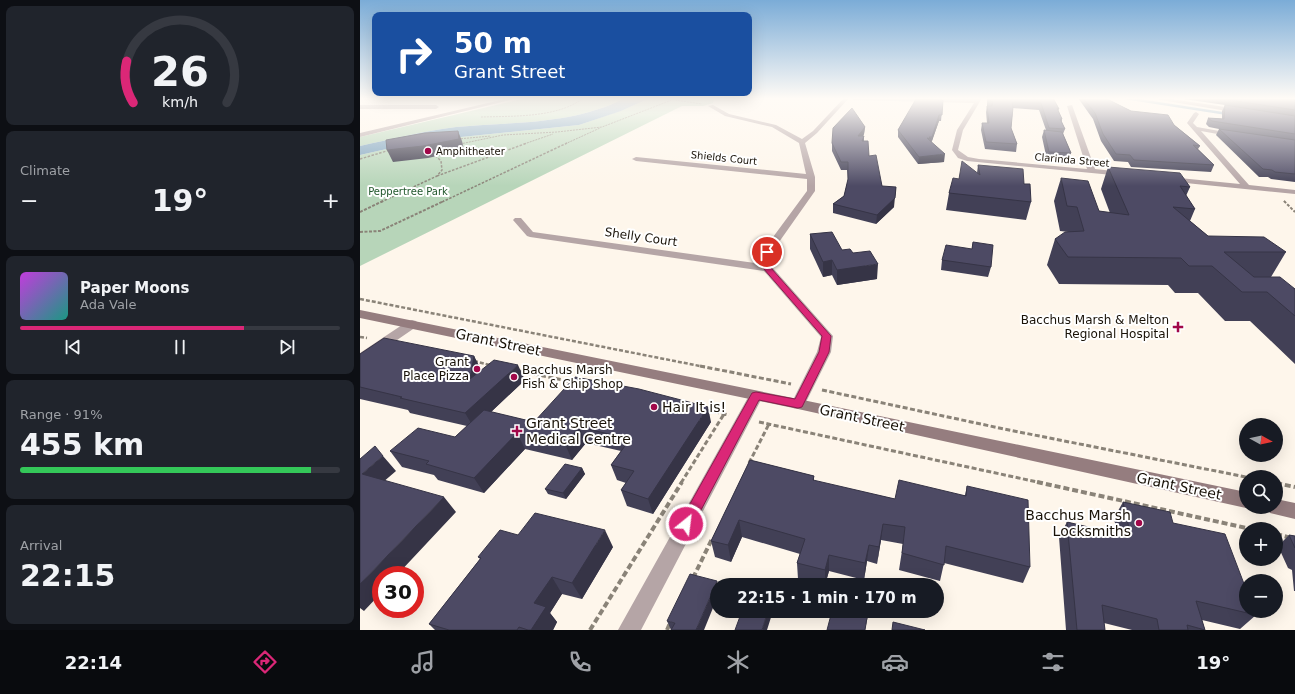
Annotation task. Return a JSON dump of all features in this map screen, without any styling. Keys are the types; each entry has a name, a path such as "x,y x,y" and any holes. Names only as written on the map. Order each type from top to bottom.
{"main road":[{"name":"Grant Street","path":"360,314 798,404 1239,498"},
{"path":"1283,508 1295,511"}],"street":[{"path":"776,127 802,142 811,177 811,191 767,252 767,268 826,336 824,352 798,404"},
{"path":"802,142 819,127"},
{"name":"Clarinda Street","path":"962,127 955,150 961,156 972,160 1131,175"},
{"path":"1077,127 1092,171"},
{"path":"1194,128 1240,136"},
{"path":"1194,128 1247,187"},
{"name":"Shields Court","path":"636,159 811,177"},
{"path":"1162,178 1291,191 1295,198"},
{"name":"Shelly Court","path":"518,220 530,234 767,268"},
{"path":"360,359 412,324"},
{"path":"629,630 756,396"}],"lane":[{"path":"360,135 392,127"}],"path":[{"path":"453,140 598,127"},
{"path":"360,232 380,231 601,127"},
{"path":"360,212 437,176 557,132"},
{"path":"459,145 503,135"},
{"path":"360,159 396,148"},
{"path":"437,176 442,170 441,161 435,155 441,152"},
{"path":"360,337 384,342"},
{"path":"468,360 492,365"},
{"path":"515,370 577,383"},
{"path":"701,409 1239,526"},
{"path":"590,630 724,414"},
{"path":"748,466 769,424"},
{"path":"1283,484 1295,487"},
{"path":"1283,535 1295,538"},
{"path":"691,580 712,538"},
{"path":"667,630 674,616"}],"green space":[{"path":"401,127 454,127 408,135 360,146 360,137"},
{"name":"Peppertree Park","path":"555,127 639,127 360,266 360,155 422,141"}],"water":[{"path":"454,127 555,127 422,141 360,155 360,146"}],"building":[{"path":"865,127 858,136 864,136 862,141 868,141 869,156 876,155 882,186 896,187 895,198 877,215 833,204 844,196 848,179 848,162 841,162 832,143 833,128"},
{"path":"900,127 935,127 932,137 929,137 931,139 927,138 945,154 919,157 898,130"},
{"path":"983,127 1011,127 1017,144 986,142"},
{"path":"1064,127 1065,129 1049,128"},
{"path":"1100,127 1177,127 1200,146 1193,145 1214,165 1134,160 1130,155 1116,154"},
{"path":"1253,127 1295,127 1295,134"},
{"path":"1219,129 1295,140 1295,174 1263,169"},
{"path":"1044,130 1062,132 1071,153 1049,152"},
{"path":"458,131 459,139 423,146 387,150 386,140 425,133"},
{"path":"962,161 980,175 978,165 1023,169 1024,184 1030,184 1031,202 949,193 953,178 959,179"},
{"path":"1108,167 1180,173 1190,187 1180,186 1195,209 1173,207 1208,236 1264,237 1286,252 1224,252 1254,277 1280,277 1295,289 1295,316 1267,292 1242,292 1212,266 1189,266 1181,258 1068,257 1055,239 1065,232 1084,231 1077,207 1067,206 1061,178 1088,181 1099,211 1129,215"},
{"path":"832,232 842,250 850,249 853,253 870,251 878,264 837,270 832,260 823,262 810,234"},
{"path":"973,242 993,245 991,267 942,260 946,245 972,249"},
{"path":"384,338 474,356 470,379 494,360 518,365 465,413 360,387 360,354"},
{"path":"575,377 639,389 708,407 648,499 621,490 634,471 611,465 630,439 579,427 565,444 517,433 474,478 426,464 429,461 390,451 418,428 455,437 484,410 534,422"},
{"path":"375,446 383,456 362,474 444,497 377,566 372,566 372,572 360,584 360,459"},
{"path":"750,460 814,476 813,480 895,499 899,480 966,496 967,486 1028,500 1030,567 946,546 944,565 902,553 905,527 883,524 879,547 869,545 865,563 829,555 825,570 797,563 805,539 739,520 728,545 711,541"},
{"path":"565,464 582,468 563,493 545,489"},
{"path":"1123,502 1170,512 1173,523 1225,534 1240,574 1239,574 1239,611 1196,601 1205,630 1187,625 1188,630 1159,630 1157,619 1102,605 1105,630 1077,630 1067,522 1131,537"},
{"path":"535,513 605,530 572,583 552,577 534,603 546,607 531,630 519,627 517,630 449,630 429,624 481,558 478,557 500,530 518,535"},
{"path":"1289,535 1295,536 1295,548"},
{"path":"690,574 710,579 710,597 696,630 671,630 675,623 667,621"},
{"path":"739,618 766,618 762,630 735,630"},
{"path":"830,618 867,618 865,630 827,630"},
{"path":"893,622 925,630 892,630"}],"place":[{"name":"Amphitheater","path":"428,151"},
{"name":"Bacchus Marsh & Melton Regional Hospital","path":"1178,327"},
{"name":"Grant Place Pizza","path":"477,369"},
{"name":"Bacchus Marsh Fish & Chip Shop","path":"514,377"},
{"name":"Hair It is!","path":"654,407"},
{"name":"Grant Street Medical Centre","path":"517,431"},
{"name":"Bacchus Marsh Locksmiths","path":"1139,523"}],"route":[{"path":"686,524 756,396 798,404 824,352 826,336 767,268 767,252"}]}
